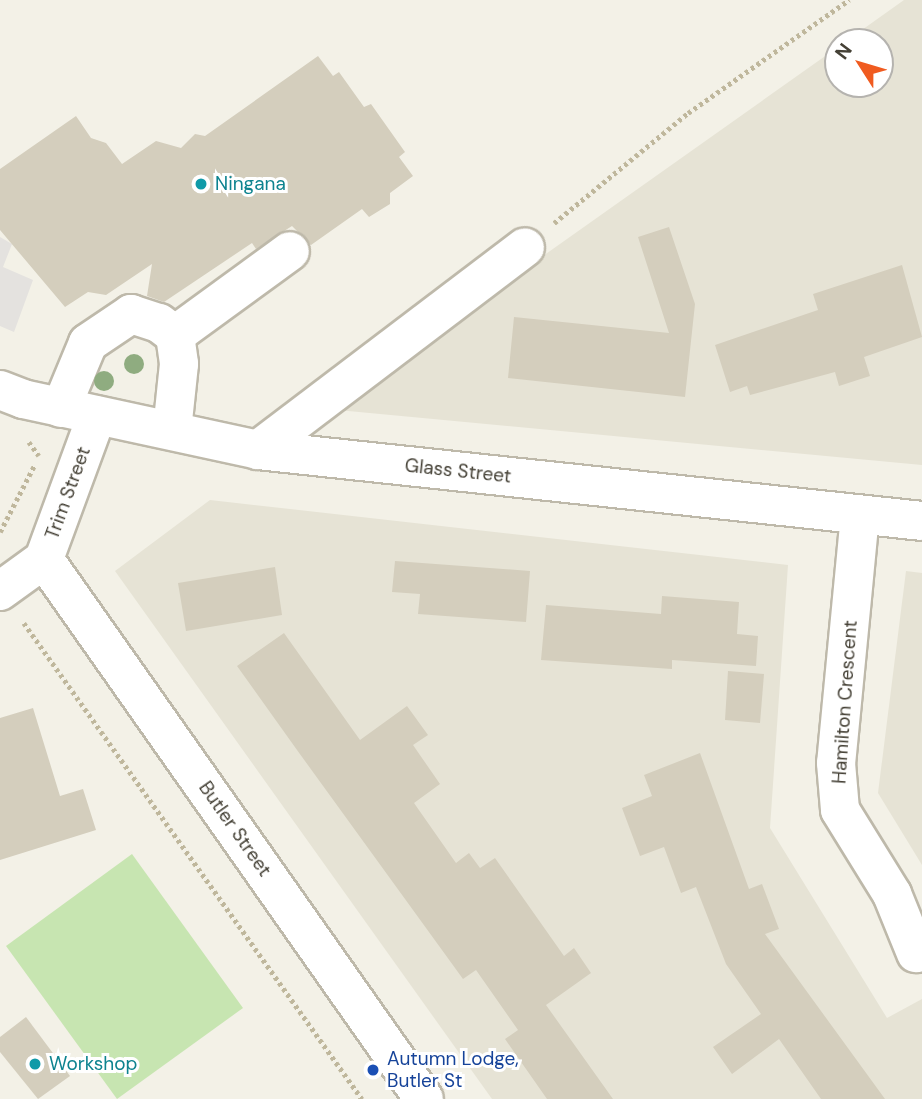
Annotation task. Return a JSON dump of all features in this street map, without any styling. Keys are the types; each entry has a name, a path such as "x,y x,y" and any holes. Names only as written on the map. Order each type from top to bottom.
{"street":[{"path":"258,450 525,247"},
{"path":"172,431 179,364 175,335 290,251"},
{"name":"Trim Street","path":"0,591 44,559 79,411 88,343 131,314 159,323 175,335"},
{"name":"Glass Street","path":"0,390 79,411 258,450 922,521"},
{"name":"Hamilton Crescent","path":"860,515 836,763 840,810 892,894 916,953"},
{"name":"Butler Street","path":"44,559 424,1099"}],"path":[{"path":"525,247 688,113 849,0"},
{"name":"Trim Street","path":"0,532 40,454 31,442 20,440"},
{"path":"24,623 362,1099"}],"shaded area":[{"path":"904,0 922,0 922,465 327,409 824,57 824,98 894,98 894,28 865,28"},
{"path":"0,237 12,244 3,267 33,280 14,332 0,326"},
{"path":"210,500 788,565 770,828 887,1018 922,999 922,1099 492,1099 115,571"},
{"path":"906,571 922,573 922,865 878,793"}],"green space":[{"path":"132,854 243,1008 117,1099 6,946"}],"building":[{"name":"Ningana","path":"318,56 333,76 339,72 364,107 371,104 405,152 399,157 413,176 390,193 390,204 369,217 362,209 311,245 292,226 256,249 252,243 164,302 147,296 152,264 106,295 88,292 65,307 0,230 0,169 76,116 91,138 106,143 122,164 156,141 181,148 195,134 205,136"},
{"path":"669,227 695,304 685,397 508,378 514,317 669,333 638,237"},
{"path":"902,265 922,337 864,357 870,376 839,386 835,372 750,395 747,386 730,392 715,345 818,310 813,294"},
{"path":"395,561 530,571 526,622 418,614 420,594 392,592"},
{"path":"275,567 282,615 186,631 178,583"},
{"path":"662,596 739,602 737,634 758,636 756,666 672,660 672,669 541,660 546,605 661,614"},
{"path":"284,633 360,740 407,706 428,735 413,745 440,784 414,803 456,863 469,853 480,868 495,858 564,956 574,948 591,973 546,1005 613,1099 547,1099 505,1039 518,1030 476,970 463,979 237,666"},
{"path":"728,671 764,674 760,723 725,720"},
{"path":"33,708 60,796 83,789 96,830 0,860 0,718"},
{"path":"700,753 749,889 762,884 779,929 765,934 885,1099 821,1099 779,1039 732,1074 713,1047 761,1014 726,964 696,887 681,893 664,847 640,856 622,808 652,796 644,775"},
{"name":"Workshop","path":"26,1017 70,1076 38,1099 0,1052 0,1037"}],"place":[{"name":"Ningana","path":"201,184"},
{"name":"Workshop","path":"35,1064"},
{"name":"Autumn Lodge, Butler St","path":"373,1070"}]}
